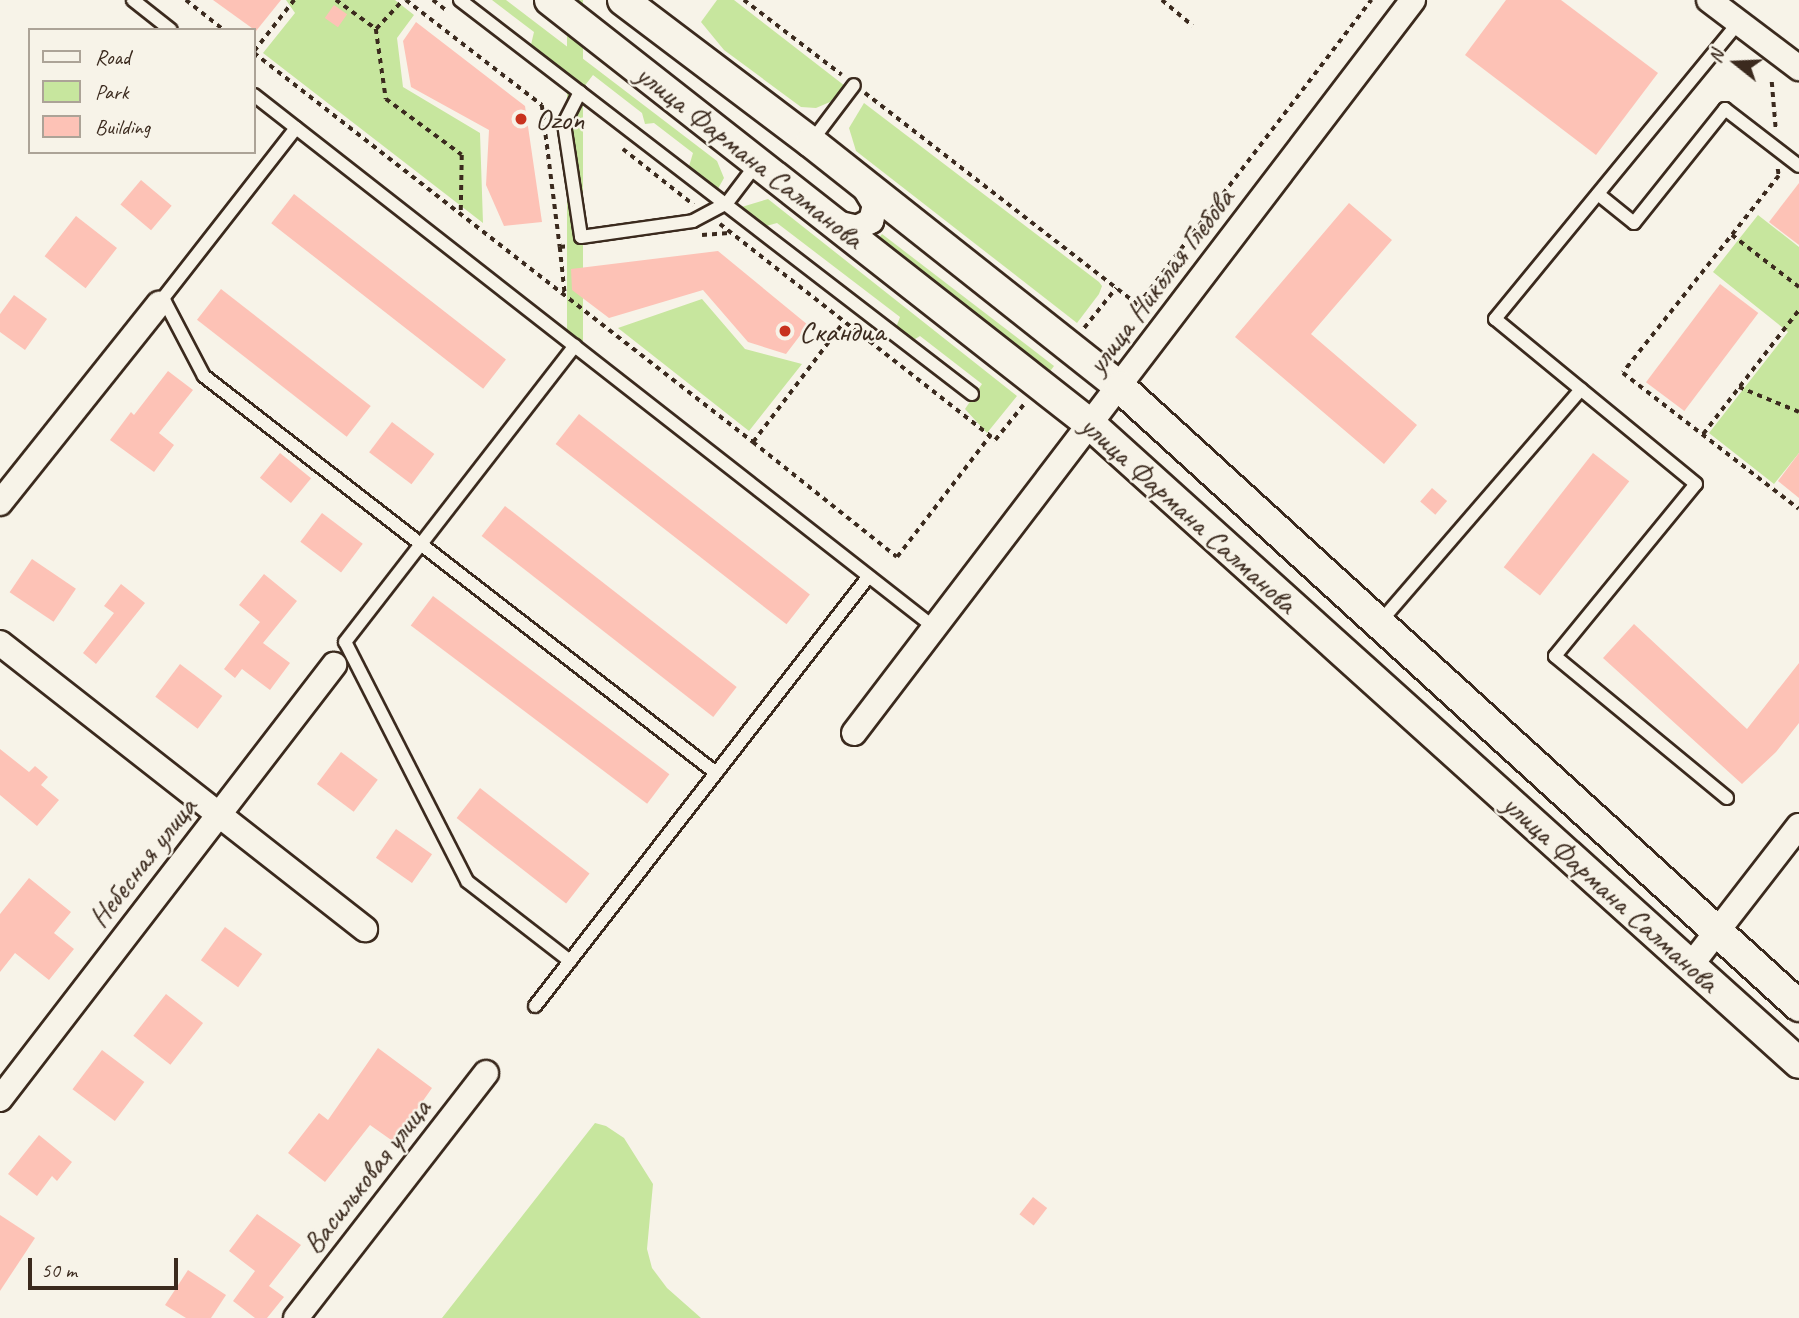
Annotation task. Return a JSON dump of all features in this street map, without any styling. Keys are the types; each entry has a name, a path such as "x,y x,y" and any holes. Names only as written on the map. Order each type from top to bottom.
{"street":[{"name":"улица Фармана Салманова","path":"550,0 1090,424 1799,1063"},
{"name":"улица Фармана Салманова","path":"623,0 811,142 864,187 1120,387 1381,621 1799,1006"},
{"name":"улица Николая Глебова","path":"854,733 1413,0"},
{"path":"1728,9 1799,68"},
{"path":"836,223 857,229 871,221 874,205 864,187"},
{"path":"0,503 161,301"},
{"path":"0,643 365,929"},
{"name":"Небесная улица","path":"0,1099 334,665"},
{"path":"1691,965 1799,826"},
{"name":"Васильковая улица","path":"296,1318 486,1073"}],"lane":[{"path":"132,0 168,28"},
{"path":"460,0 972,394"},
{"path":"1727,798 1555,656 1696,484 1495,319 1598,194 1728,9"},
{"path":"811,142 854,85"},
{"path":"580,92 564,124 581,237 693,221 727,203 759,162"},
{"path":"256,97 936,628"},
{"path":"1598,194 1634,223 1725,109 1799,166"},
{"path":"296,128 161,301 204,376 716,773"},
{"path":"570,961 467,881 345,642 575,346"},
{"path":"1381,621 1581,389"},
{"path":"535,1006 869,576"}],"path":[{"path":"186,0 221,28"},
{"path":"256,49 294,0"},
{"path":"337,0 376,29 386,99 462,155 461,214"},
{"path":"376,29 403,0"},
{"path":"744,0 1138,305 1371,0"},
{"path":"1162,0 1193,26"},
{"path":"256,54 897,557 990,436"},
{"path":"1772,82 1779,176 1623,373 1799,509"},
{"path":"731,232 843,323 995,440 1027,401"},
{"path":"1732,235 1799,287"},
{"path":"560,247 565,295"},
{"path":"1082,330 1116,288"},
{"path":"1703,434 1799,310"},
{"path":"753,442 843,323"},
{"path":"1739,387 1799,412"}],"green space":[{"path":"286,0 395,0 414,15 397,38 403,87 480,133 483,223 263,53 295,13"},
{"path":"492,0 506,0 717,161 724,178 715,194 687,173 693,153 654,123 645,124 642,113 593,75 580,92 529,53 534,32"},
{"path":"567,0 583,0 583,351 567,351"},
{"path":"717,0 734,0 845,86 830,102 816,108 801,107 724,50 701,22"},
{"path":"864,103 1099,282 1102,286 1099,294 1077,323 856,151 849,128"},
{"path":"768,199 1017,396 987,433 965,409 982,384 920,336 907,344 894,333 900,317 777,223 759,228 735,209"},
{"path":"1758,215 1799,247 1799,453 1774,484 1709,433 1788,332 1713,272"},
{"path":"882,234 1054,366 1048,374 878,239"},
{"path":"702,299 745,349 802,364 749,431 618,328"},
{"path":"595,1123 606,1126 624,1138 653,1184 647,1249 652,1268 667,1288 701,1318 442,1318"}],"building":[{"path":"213,0 281,0 256,31 256,28 252,28"},
{"path":"1506,0 1561,0 1658,73 1596,155 1465,55"},
{"path":"334,5 347,14 338,27 325,18"},
{"path":"416,22 525,106 542,222 504,226 486,185 489,130 411,87 403,41"},
{"path":"141,180 172,206 151,230 120,205"},
{"path":"1799,183 1799,245 1769,222"},
{"path":"294,194 506,360 483,389 271,223"},
{"path":"1349,203 1392,240 1311,334 1417,425 1384,464 1235,337"},
{"path":"76,216 117,248 86,288 45,256"},
{"path":"718,251 808,325 786,354 748,342 703,290 609,318 572,290 571,269"},
{"path":"1720,284 1758,313 1684,411 1646,382"},
{"path":"221,289 371,406 347,437 197,320"},
{"path":"14,295 47,319 25,350 0,332 0,314"},
{"path":"168,371 193,390 159,433 174,445 154,472 110,440 131,412 134,415"},
{"path":"579,414 810,594 786,624 556,444"},
{"path":"392,422 434,454 411,484 369,452"},
{"path":"280,453 311,478 291,503 260,478"},
{"path":"1593,453 1629,481 1540,596 1504,567"},
{"path":"1799,453 1799,498 1778,481"},
{"path":"1432,488 1447,501 1435,515 1420,502"},
{"path":"505,506 737,687 713,717 482,536"},
{"path":"322,513 363,544 341,572 300,542"},
{"path":"32,559 76,589 54,622 10,592"},
{"path":"264,574 297,601 263,643 290,663 270,690 242,669 235,678 224,669 260,622 239,605"},
{"path":"121,584 145,603 96,664 83,653 114,613 104,606"},
{"path":"433,596 669,774 647,804 411,626"},
{"path":"1634,624 1747,729 1799,663 1799,723 1776,752 1742,784 1603,658"},
{"path":"180,664 222,696 198,729 155,697"},
{"path":"0,749 29,772 35,766 48,777 41,785 59,800 37,826 0,795"},
{"path":"341,752 378,780 354,812 317,784"},
{"path":"480,788 590,874 566,904 457,818"},
{"path":"396,829 432,854 412,883 376,858"},
{"path":"29,878 71,912 54,933 74,949 49,980 15,953 0,972 0,914"},
{"path":"225,927 262,954 238,987 201,960"},
{"path":"166,994 203,1023 170,1065 133,1036"},
{"path":"378,1048 432,1088 394,1142 370,1125 325,1182 288,1153 319,1113 328,1120"},
{"path":"102,1050 144,1082 115,1121 73,1089"},
{"path":"39,1135 72,1162 57,1181 52,1176 37,1196 8,1174"},
{"path":"1033,1197 1047,1208 1034,1225 1019,1214"},
{"path":"257,1214 301,1245 269,1286 284,1297 267,1318 255,1318 233,1301 255,1271 229,1251"},
{"path":"0,1215 35,1238 0,1291"},
{"path":"188,1270 226,1295 211,1318 186,1318 165,1305"}],"place":[{"name":"Ozon","path":"521,119"},
{"name":"Скандиа","path":"785,331"}]}
